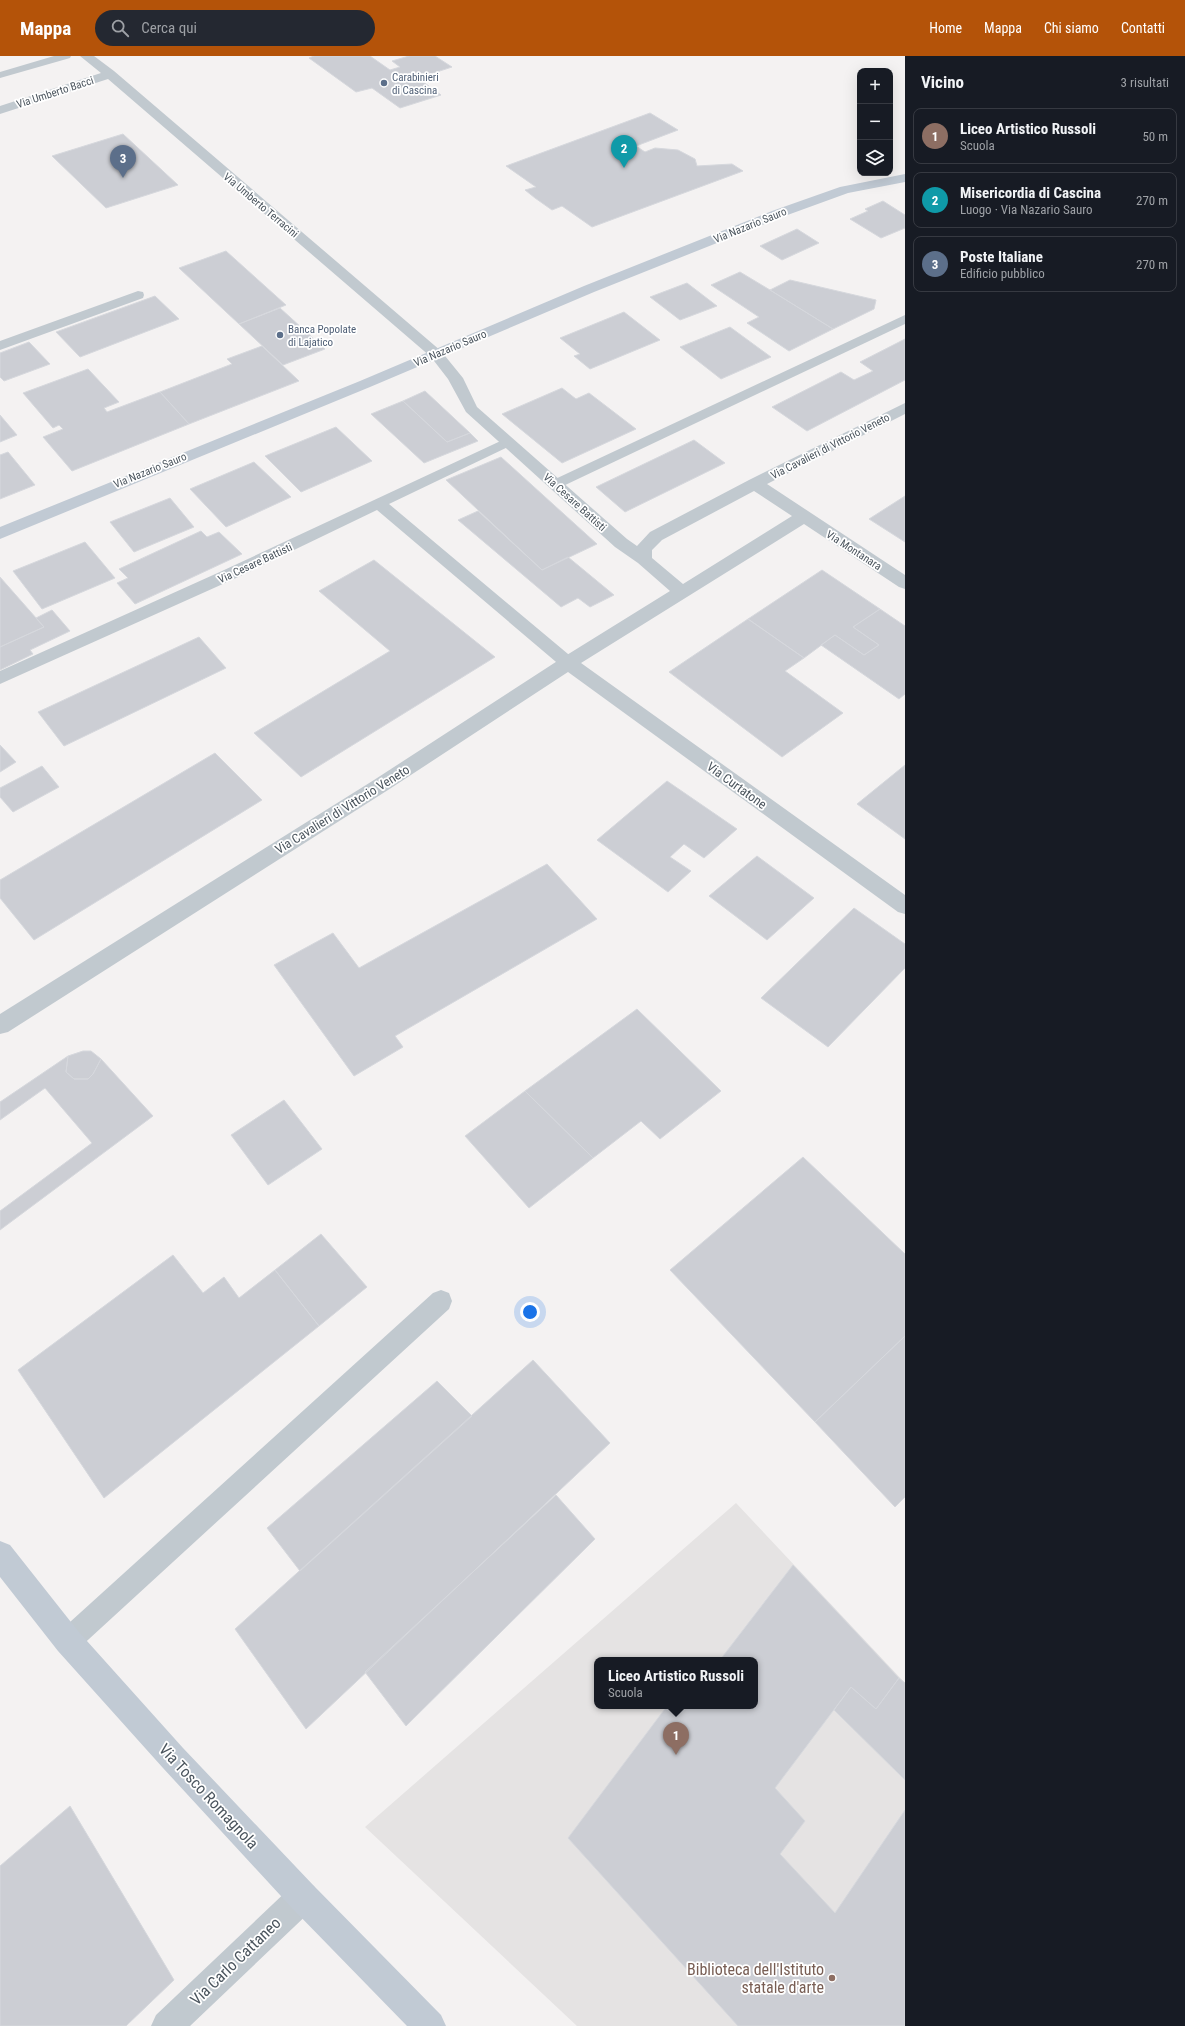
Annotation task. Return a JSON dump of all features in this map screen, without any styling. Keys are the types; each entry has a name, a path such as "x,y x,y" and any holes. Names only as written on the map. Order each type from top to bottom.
{"main road":[{"name":"Via Nazario Sauro","path":"0,532 436,354 589,289 777,214 844,190 905,178"},
{"name":"Via Tosco Romagnola","path":"0,1555 68,1641 173,1758 303,1897 430,2026"}],"street":[{"name":"Via Umberto Terracini","path":"86,56 110,74 249,195 436,354"},
{"name":"Via Umberto Bacci","path":"0,110 110,74"},
{"name":"Via Cesare Battisti","path":"436,354 455,378 471,409 621,542 644,559"},
{"name":"Via Cavalieri di Vittorio Veneto","path":"644,559 644,550 656,536 905,408"},
{"name":"Via Cavalieri di Vittorio Veneto","path":"0,1025 381,785 568,663 683,593 804,516 755,484"},
{"name":"Via Montanara","path":"804,516 905,583"},
{"path":"644,559 651,567 683,593"},
{"name":"Via Curtatone","path":"568,663 905,906"},
{"name":"Via Carlo Cattaneo","path":"167,2026 303,1897"}],"lane":[{"path":"0,75 66,56"},
{"path":"0,346 138,295"},
{"path":"556,484 905,319"},
{"name":"Via Cesare Battisti","path":"0,678 221,578 507,442"},
{"path":"379,504 568,663"},
{"path":"68,1641 441,1301"}],"shaded area":[{"path":"736,1503 905,1683 905,2026 577,2026 365,1827"}],"building":[{"name":"Carabinieri di Cascina","path":"314,56 370,56 390,70 400,67 392,61 409,56 435,56 452,67 418,78 441,95 400,108 372,88 356,92 309,58"},
{"path":"650,113 678,130 636,146 645,152 655,148 678,150 695,159 697,166 732,164 743,171 592,227 562,206 552,210 535,198 525,190 536,187 506,166"},
{"path":"123,134 178,185 106,208 52,156"},
{"path":"883,201 905,215 905,228 881,238 850,219 868,211 865,209"},
{"path":"797,229 819,243 782,260 760,246"},
{"path":"226,251 286,305 239,324 179,268"},
{"path":"740,272 833,329 789,351 747,323 759,317 711,285"},
{"path":"790,280 876,300 874,309 833,329 770,290"},
{"path":"687,283 717,306 680,320 650,297"},
{"path":"155,296 179,319 80,357 56,332"},
{"name":"Banca Popolate di Lajatico","path":"280,308 325,349 283,365 239,324"},
{"path":"624,312 660,340 590,369 574,356 580,354 560,338"},
{"path":"730,327 771,357 721,379 680,347"},
{"path":"905,339 905,380 807,431 772,407 841,372 854,380 873,371 860,362"},
{"path":"29,342 50,364 4,381 0,377 0,353"},
{"path":"262,346 299,381 189,424 160,392 232,364 227,359"},
{"path":"88,369 119,402 104,408 107,412 160,392 189,424 72,471 43,437 63,429 59,425 53,428 23,393"},
{"path":"562,388 576,399 589,393 636,429 562,463 502,414"},
{"path":"425,391 470,433 447,442 403,401"},
{"path":"403,401 447,442 470,433 478,441 424,463 371,414"},
{"path":"0,415 17,435 0,442"},
{"path":"336,427 372,461 301,492 265,456"},
{"path":"694,440 725,463 625,512 596,487"},
{"path":"8,452 35,485 0,499 0,455"},
{"path":"501,457 597,544 542,570 446,480"},
{"path":"254,462 291,497 226,527 190,489"},
{"path":"905,496 905,542 869,519"},
{"path":"170,498 194,527 134,552 110,522"},
{"path":"478,511 542,570 568,557 614,595 590,607 578,598 561,607 458,520"},
{"path":"201,531 207,537 219,532 242,554 135,604 117,583 128,578 119,569"},
{"path":"85,542 115,578 42,609 13,571"},
{"path":"374,560 495,657 301,777 254,733 390,651 319,591"},
{"path":"822,570 880,609 853,627 879,645 864,655 835,635 804,658 748,619"},
{"path":"0,577 44,627 0,647"},
{"path":"880,609 905,626 905,694 899,699 821,645 835,635 864,655 879,645 853,627"},
{"path":"52,610 70,631 30,650 33,654 0,670 0,647 44,627 36,618"},
{"path":"748,619 804,658 785,671 843,713 782,757 669,672"},
{"path":"199,637 226,668 64,746 38,712"},
{"path":"0,745 16,762 0,772"},
{"path":"215,753 262,800 34,940 0,898 0,880"},
{"path":"905,765 905,839 857,804"},
{"path":"42,766 59,787 13,812 0,797 0,788"},
{"path":"667,781 737,829 704,858 684,844 670,857 691,871 668,892 597,840"},
{"path":"757,856 814,898 767,940 709,896"},
{"path":"547,864 597,919 395,1036 403,1047 354,1076 274,965 333,933 359,968"},
{"path":"854,908 905,944 905,968 828,1047 761,998"},
{"path":"637,1009 721,1091 660,1139 641,1121 593,1158 525,1091"},
{"path":"83,1051 91,1051 101,1059 93,1074 88,1079 74,1079 66,1072 68,1056"},
{"path":"68,1056 66,1072 74,1079 88,1079 93,1074 101,1059 153,1116 0,1230 0,1211 92,1143 45,1088 0,1120 0,1102"},
{"path":"525,1091 593,1158 529,1208 465,1136"},
{"path":"284,1100 322,1149 268,1185 231,1135"},
{"path":"803,1157 905,1254 905,1336 815,1422 670,1270"},
{"path":"321,1234 367,1287 319,1326 275,1270"},
{"path":"173,1255 203,1293 224,1277 239,1298 275,1270 319,1326 104,1498 18,1370"},
{"path":"905,1336 905,1497 895,1507 815,1422"},
{"path":"533,1360 610,1443 306,1729 235,1629"},
{"path":"437,1381 472,1416 300,1571 267,1528"},
{"path":"556,1495 595,1539 406,1726 365,1672"},
{"path":"793,1565 899,1678 876,1709 851,1687 775,1788 805,1821 780,1854 835,1913 905,1810 905,2026 738,2026 568,1838 665,1709 758,1709 758,1657 722,1657"},
{"path":"899,1678 905,1683 905,1780 834,1710 851,1687 876,1709"},
{"path":"70,1806 174,1980 126,2026 0,2026 0,1866"}],"place":[{"name":"Carabinieri di Cascina","path":"384,83"},
{"name":"Misericordia di Cascina","path":"624,168"},
{"name":"Poste Italiane","path":"123,178"},
{"name":"Banca Popolate di Lajatico","path":"280,335"},
{"name":"Liceo Artistico Russoli","path":"676,1755"},
{"name":"Biblioteca dell'Istituto statale d'arte","path":"832,1978"}]}
